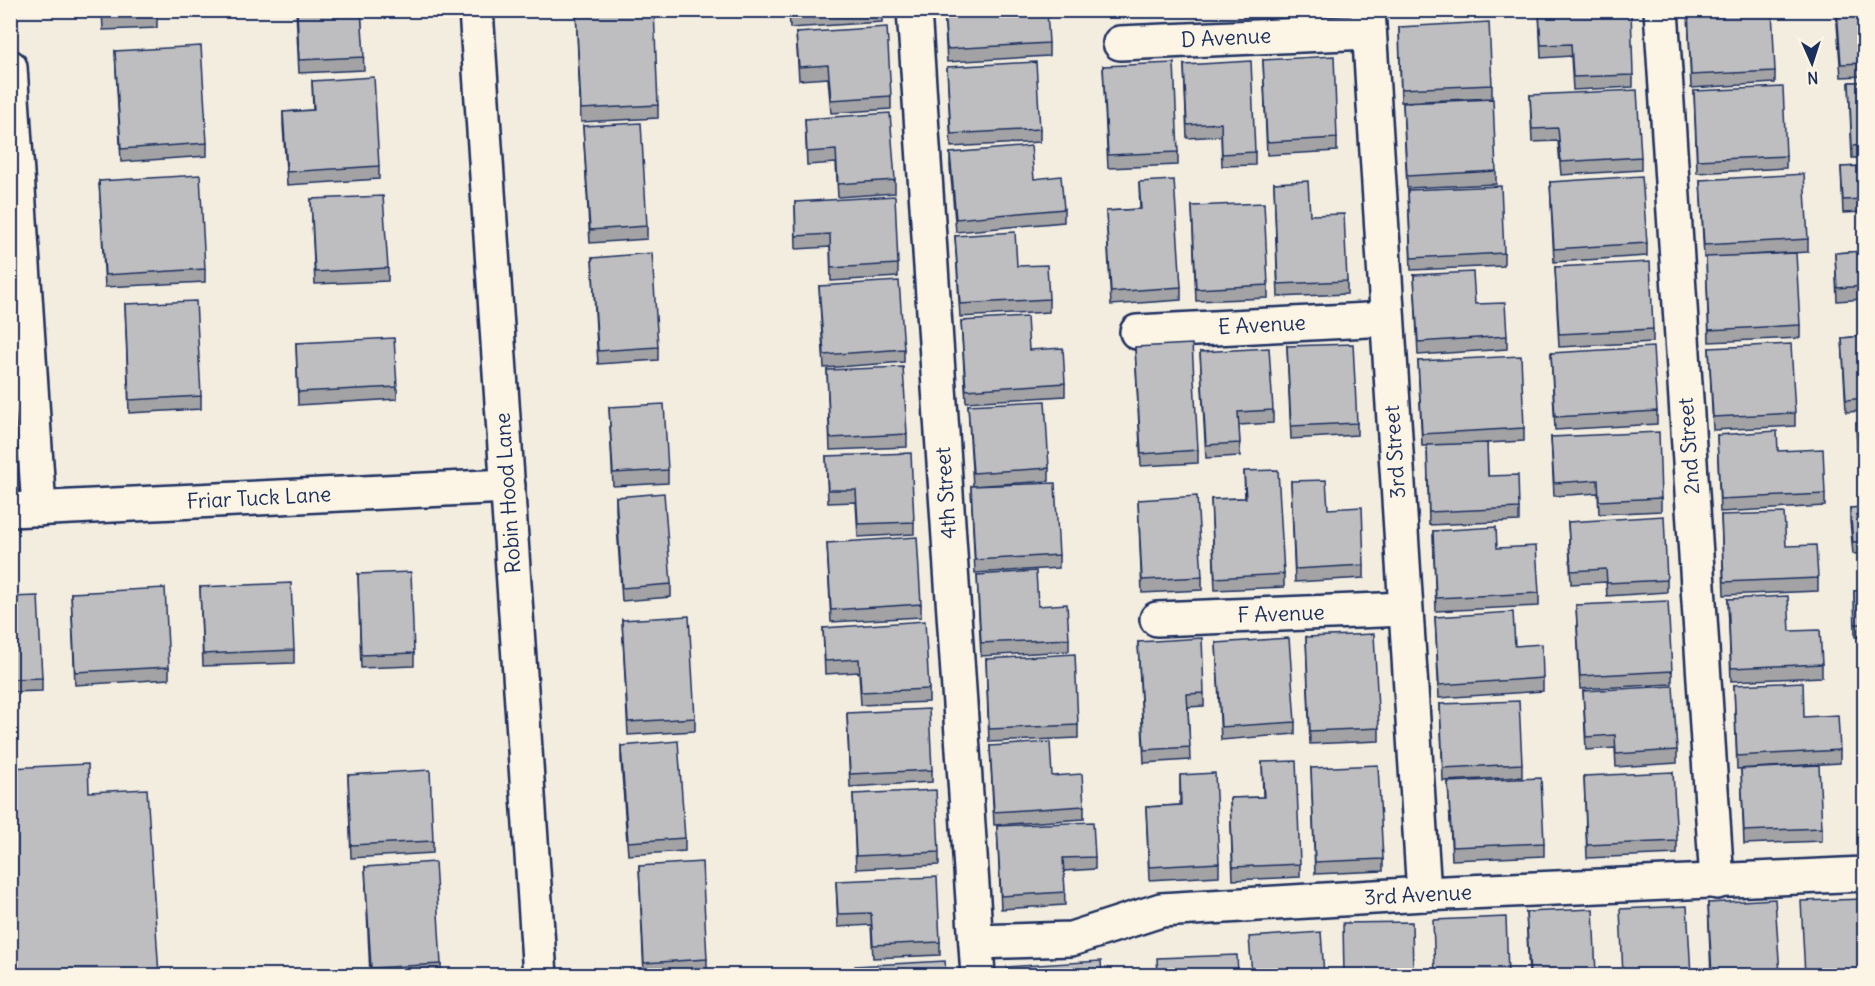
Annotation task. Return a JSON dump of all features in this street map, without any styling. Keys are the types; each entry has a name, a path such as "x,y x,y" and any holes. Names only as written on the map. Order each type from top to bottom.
{"street":[{"name":"Robin Hood Lane","path":"476,10 540,975"},
{"name":"4th Street","path":"914,10 978,975"},
{"name":"2nd Street","path":"1661,10 1717,882"},
{"name":"D Avenue","path":"1120,43 1368,21"},
{"name":"3rd Street","path":"1368,21 1424,894"},
{"path":"10,68 25,510"},
{"name":"E Avenue","path":"1137,332 1387,319"},
{"name":"Friar Tuck Lane","path":"25,510 508,486"},
{"name":"F Avenue","path":"1157,619 1405,609"},
{"name":"3rd Avenue","path":"976,942 1071,939 1161,910 1424,894 1864,874"}],"building":[{"path":"103,10 157,10 157,15 103,17"},
{"path":"297,10 361,10 364,57 299,60"},
{"path":"576,10 654,10 658,105 581,109"},
{"path":"790,10 862,10 790,15"},
{"path":"944,10 1047,10 1049,43 947,49"},
{"path":"1631,10 1633,75 1573,77 1571,44 1541,45 1539,11"},
{"path":"1688,10 1772,10 1775,71 1691,75"},
{"path":"1837,10 1864,10 1864,63 1841,64"},
{"path":"1489,22 1492,85 1401,89 1399,27"},
{"path":"887,27 891,96 831,100 828,65 799,67 796,33"},
{"path":"201,46 207,143 121,149 115,51"},
{"path":"1334,56 1337,138 1267,142 1263,60"},
{"path":"1251,61 1255,152 1222,154 1221,123 1187,125 1184,65"},
{"path":"1036,62 1040,129 951,134 947,67"},
{"path":"1174,63 1178,152 1108,155 1103,66"},
{"path":"374,77 379,166 287,172 283,112 314,110 312,81"},
{"path":"1849,82 1864,82 1864,145 1852,146"},
{"path":"1783,87 1786,156 1697,160 1694,91"},
{"path":"1637,90 1641,157 1561,162 1558,128 1532,129 1530,95"},
{"path":"1493,99 1496,171 1407,176 1403,103"},
{"path":"890,113 895,180 838,184 836,150 807,152 805,119"},
{"path":"641,123 647,226 590,230 583,126"},
{"path":"1031,146 1034,179 1061,176 1064,209 956,219 950,153"},
{"path":"1864,166 1864,199 1843,200 1841,167"},
{"path":"1804,174 1808,239 1704,245 1700,180"},
{"path":"200,175 205,269 105,275 99,181"},
{"path":"1642,176 1647,243 1554,249 1550,182"},
{"path":"1174,180 1181,287 1111,292 1106,211 1141,209 1139,182"},
{"path":"1308,181 1310,215 1344,214 1347,281 1278,284 1274,183"},
{"path":"1501,186 1504,253 1411,258 1408,190"},
{"path":"383,196 388,268 315,272 311,199"},
{"path":"895,196 898,264 831,268 830,234 796,236 795,202"},
{"path":"1264,203 1268,285 1196,289 1192,206"},
{"path":"1015,232 1017,266 1047,265 1049,299 960,304 955,236"},
{"path":"1864,251 1864,286 1837,288 1835,253"},
{"path":"652,253 658,347 598,351 592,258"},
{"path":"1796,253 1800,325 1709,330 1706,257"},
{"path":"1650,262 1653,329 1559,334 1555,267"},
{"path":"1473,272 1475,304 1505,303 1507,336 1418,342 1414,275"},
{"path":"899,281 904,349 824,355 819,286"},
{"path":"196,301 201,396 129,400 125,304"},
{"path":"1027,317 1029,350 1063,348 1065,383 966,390 961,321"},
{"path":"1864,336 1864,398 1846,400 1842,338"},
{"path":"394,338 397,387 298,392 296,343"},
{"path":"1192,344 1198,450 1141,454 1135,347"},
{"path":"1353,344 1357,423 1291,426 1287,346"},
{"path":"1791,344 1795,413 1713,417 1709,348"},
{"path":"1653,347 1657,411 1555,417 1551,353"},
{"path":"1269,348 1273,410 1238,412 1240,443 1206,445 1200,352"},
{"path":"1521,356 1524,428 1422,434 1418,361"},
{"path":"903,367 907,434 830,438 827,370"},
{"path":"1045,401 1049,468 973,473 968,405"},
{"path":"664,404 668,470 613,473 609,407"},
{"path":"1864,422 1864,487 1859,487 1856,423"},
{"path":"1777,431 1778,451 1823,449 1825,494 1720,499 1717,435"},
{"path":"1659,432 1661,498 1599,501 1598,480 1554,483 1551,437"},
{"path":"1487,443 1488,476 1518,475 1519,508 1429,512 1427,445"},
{"path":"911,453 914,522 858,524 856,490 828,490 826,456"},
{"path":"1278,470 1284,574 1215,578 1211,499 1246,498 1244,471"},
{"path":"1326,480 1328,509 1362,507 1364,565 1295,569 1291,481"},
{"path":"1055,483 1059,555 975,560 971,486"},
{"path":"664,493 671,584 622,588 616,497"},
{"path":"1197,496 1202,577 1142,580 1138,500"},
{"path":"1864,507 1864,541 1853,542 1850,508"},
{"path":"1784,513 1786,546 1816,545 1818,578 1724,582 1721,515"},
{"path":"1664,516 1667,580 1607,583 1606,569 1571,571 1568,522"},
{"path":"1496,527 1497,548 1536,546 1539,593 1436,598 1433,531"},
{"path":"917,537 921,604 831,610 827,543"},
{"path":"1036,571 1038,606 1067,604 1069,639 981,643 977,575"},
{"path":"411,572 414,653 361,655 358,574"},
{"path":"291,583 294,650 203,654 200,587"},
{"path":"165,588 169,667 75,672 71,593"},
{"path":"1864,590 1864,624 1855,624 1854,591"},
{"path":"38,596 42,678 10,679 10,597"},
{"path":"1788,596 1790,631 1820,630 1822,664 1731,668 1728,599"},
{"path":"1668,601 1672,671 1580,676 1576,605"},
{"path":"1513,612 1515,646 1542,644 1543,678 1439,685 1435,617"},
{"path":"689,616 695,718 628,722 622,620"},
{"path":"925,621 929,689 861,692 859,659 825,661 823,628"},
{"path":"1374,634 1379,728 1310,731 1306,637"},
{"path":"1202,638 1204,693 1187,694 1190,747 1144,750 1138,642"},
{"path":"1289,638 1295,722 1221,727 1216,643"},
{"path":"1075,654 1078,725 989,729 986,659"},
{"path":"1803,682 1804,717 1838,715 1840,750 1737,756 1734,685"},
{"path":"1673,686 1677,750 1616,754 1615,735 1586,737 1583,691"},
{"path":"1519,701 1522,764 1443,768 1440,704"},
{"path":"929,709 932,770 850,774 847,713"},
{"path":"678,741 685,838 628,842 621,746"},
{"path":"1050,742 1052,776 1082,774 1084,806 994,812 990,746"},
{"path":"1296,761 1300,864 1233,867 1230,798 1264,797 1262,762"},
{"path":"88,764 89,792 147,789 159,975 10,975 10,768"},
{"path":"1378,765 1383,859 1315,862 1311,768"},
{"path":"1819,765 1822,828 1744,831 1741,769"},
{"path":"430,770 433,841 351,845 348,775"},
{"path":"1673,772 1677,841 1587,845 1584,776"},
{"path":"1215,773 1219,863 1149,867 1146,807 1181,805 1180,775"},
{"path":"1541,778 1544,843 1452,847 1448,782"},
{"path":"936,790 939,852 856,856 853,794"},
{"path":"1093,822 1095,857 1063,858 1065,892 1001,896 997,826"},
{"path":"435,862 441,964 371,968 365,867"},
{"path":"702,862 707,959 644,963 639,866"},
{"path":"937,877 940,942 873,945 871,913 838,914 836,881"},
{"path":"1775,899 1780,975 1712,975 1708,903"},
{"path":"1864,899 1864,975 1805,975 1801,901"},
{"path":"1687,906 1691,975 1623,975 1620,909"},
{"path":"1593,909 1596,975 1530,975 1526,912"},
{"path":"1506,917 1508,975 1435,975 1433,920"},
{"path":"1412,922 1413,975 1344,975 1343,923"},
{"path":"1321,932 1324,975 1252,975 1249,937"},
{"path":"1237,955 1238,975 1158,975 1157,958"},
{"path":"945,961 946,975 855,975 855,966"},
{"path":"1101,961 1102,975 1008,975 1007,967"}]}
